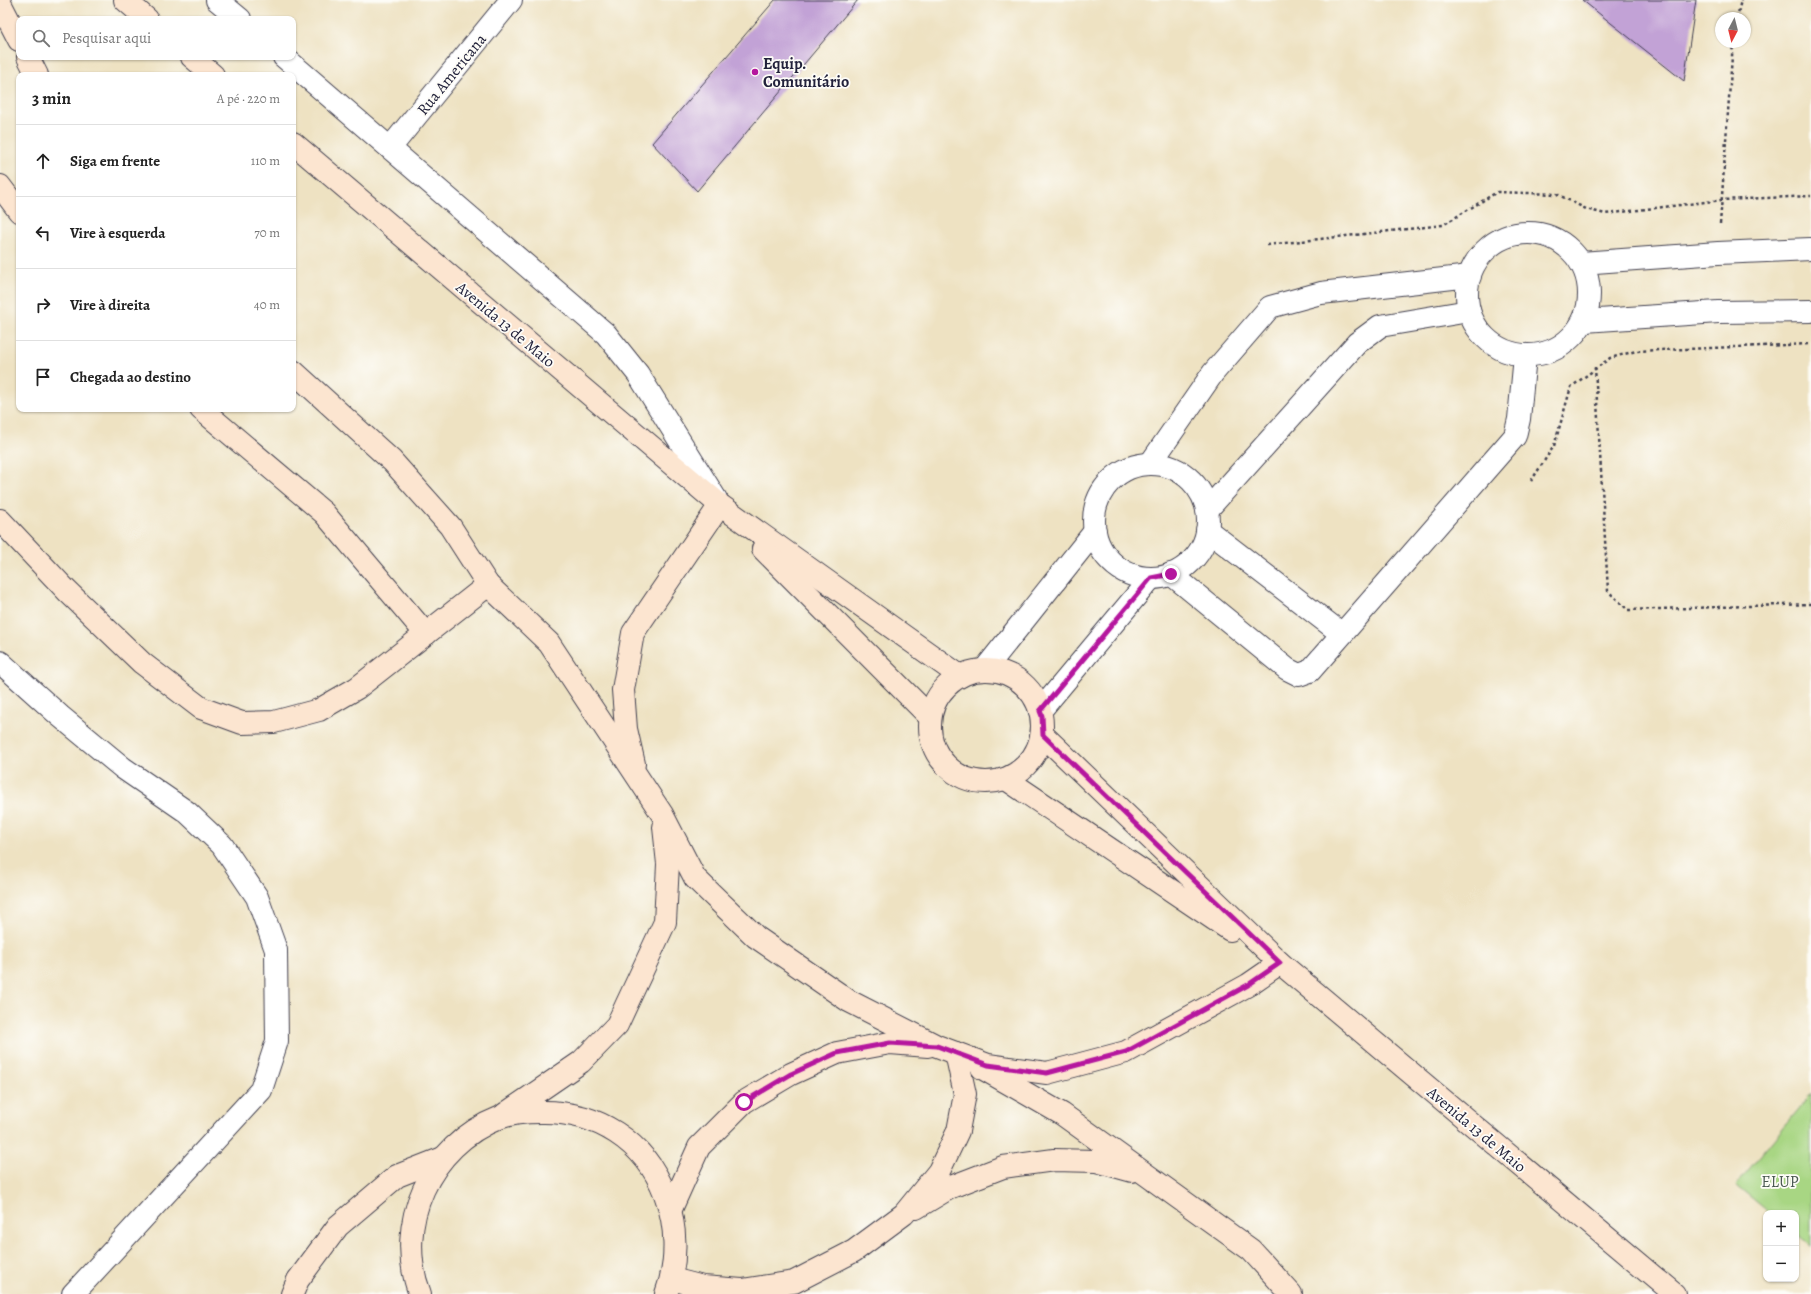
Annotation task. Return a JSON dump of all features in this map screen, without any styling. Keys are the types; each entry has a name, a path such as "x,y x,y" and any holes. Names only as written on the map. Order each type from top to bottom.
{"street":[{"path":"124,0 143,16"},
{"path":"217,0 236,16"},
{"name":"Rua Americana","path":"390,148 511,0"},
{"path":"2,11 16,35"},
{"path":"30,60 36,72"},
{"path":"196,60 210,72"},
{"path":"287,60 606,334 638,374 720,505 930,717"},
{"name":"Avenida 13 de Maio","path":"296,146 720,505"},
{"path":"0,186 16,207"},
{"path":"1531,233 1551,237 1568,248 1581,263 1589,282 1590,302 1584,321 1570,340 1549,352 1525,356 1502,350 1487,340 1476,326 1469,311 1466,293 1470,276 1478,258 1493,244 1511,235 1531,233"},
{"path":"1581,263 1718,253 1811,249"},
{"path":"1150,464 1213,373 1270,307 1321,293 1470,276"},
{"path":"1207,520 1357,343 1380,326 1469,311"},
{"path":"1584,321 1718,312 1811,311"},
{"path":"1040,711 1161,576 1188,564 1201,549 1207,520 1200,492 1187,476 1170,467 1150,464 1130,468 1113,478 1101,493 1094,512 1095,531 1102,550 1114,564 1132,574 1161,576 1287,669 1299,675 1310,671 1515,436 1519,419 1525,356"},
{"path":"296,374 392,461 450,526 488,585 549,643 662,814 695,878 756,937 849,1001 937,1046 988,1065 1047,1073 1126,1052 1248,985 1280,963"},
{"path":"205,412 324,513 426,634"},
{"path":"720,505 960,676"},
{"path":"636,776 626,729 623,690 633,633 720,505"},
{"path":"0,520 67,591 142,664 201,708 242,723 274,722 319,710 357,688 488,585"},
{"path":"1207,520 1342,634"},
{"path":"985,669 1095,531"},
{"path":"0,662 60,716 123,768 188,812 222,845 257,897 276,950 277,1041 261,1090 73,1294"},
{"path":"985,669 1005,672 1022,682 1035,697 1042,716 1043,735 1036,754 1024,769 1006,779 986,783 967,780 950,770 937,755 930,737 930,717 936,699 949,684 960,676 965,673 985,669"},
{"path":"1043,735 1280,963"},
{"path":"1006,779 1280,963"},
{"path":"420,1294 415,1282 411,1256 412,1229 418,1203 428,1179 443,1158 469,1134 499,1118 581,1062 617,1025 665,922 668,864 662,814"},
{"name":"Avenida 13 de Maio","path":"1280,963 1674,1294"},
{"path":"671,1209 698,1148 744,1102 791,1074 837,1053 890,1043 937,1046"},
{"path":"904,1214 939,1171 958,1131 965,1094 956,1053 1062,1114 1251,1250 1291,1294"},
{"path":"499,1118 525,1112 559,1112 585,1117 609,1128 630,1143 648,1162 661,1184 671,1209 676,1244 669,1286 742,1290 794,1282 854,1251 904,1214 951,1187 1003,1167 1054,1160 1096,1161 1145,1174"},
{"path":"292,1294 298,1280 338,1226 397,1176 443,1158"}],"path":[{"path":"1738,12 1741,0"},
{"path":"1718,253 1733,48"},
{"path":"1267,245 1443,225 1497,192 1557,194 1586,209 1605,214 1722,200 1811,196"},
{"path":"1532,481 1554,446 1571,387 1595,367 1610,358 1636,351 1811,344"},
{"path":"1595,367 1608,591 1628,610 1811,604"}],"green space":[{"name":"ELUP","path":"1811,1094 1811,1247 1799,1237 1799,1210 1766,1210 1736,1185"}],"building":[{"name":"Equip. Comunitário","path":"775,0 858,0 697,191 652,143"},
{"path":"1582,0 1696,0 1684,81"}],"place":[{"name":"Equip. Comunitário","path":"755,72"}],"route":[{"path":"744,1102 791,1074 837,1053 890,1043 937,1046 988,1065 1047,1073 1126,1052 1248,985 1280,963 1043,735 1042,716 1040,711 1151,578 1171,574"}]}
